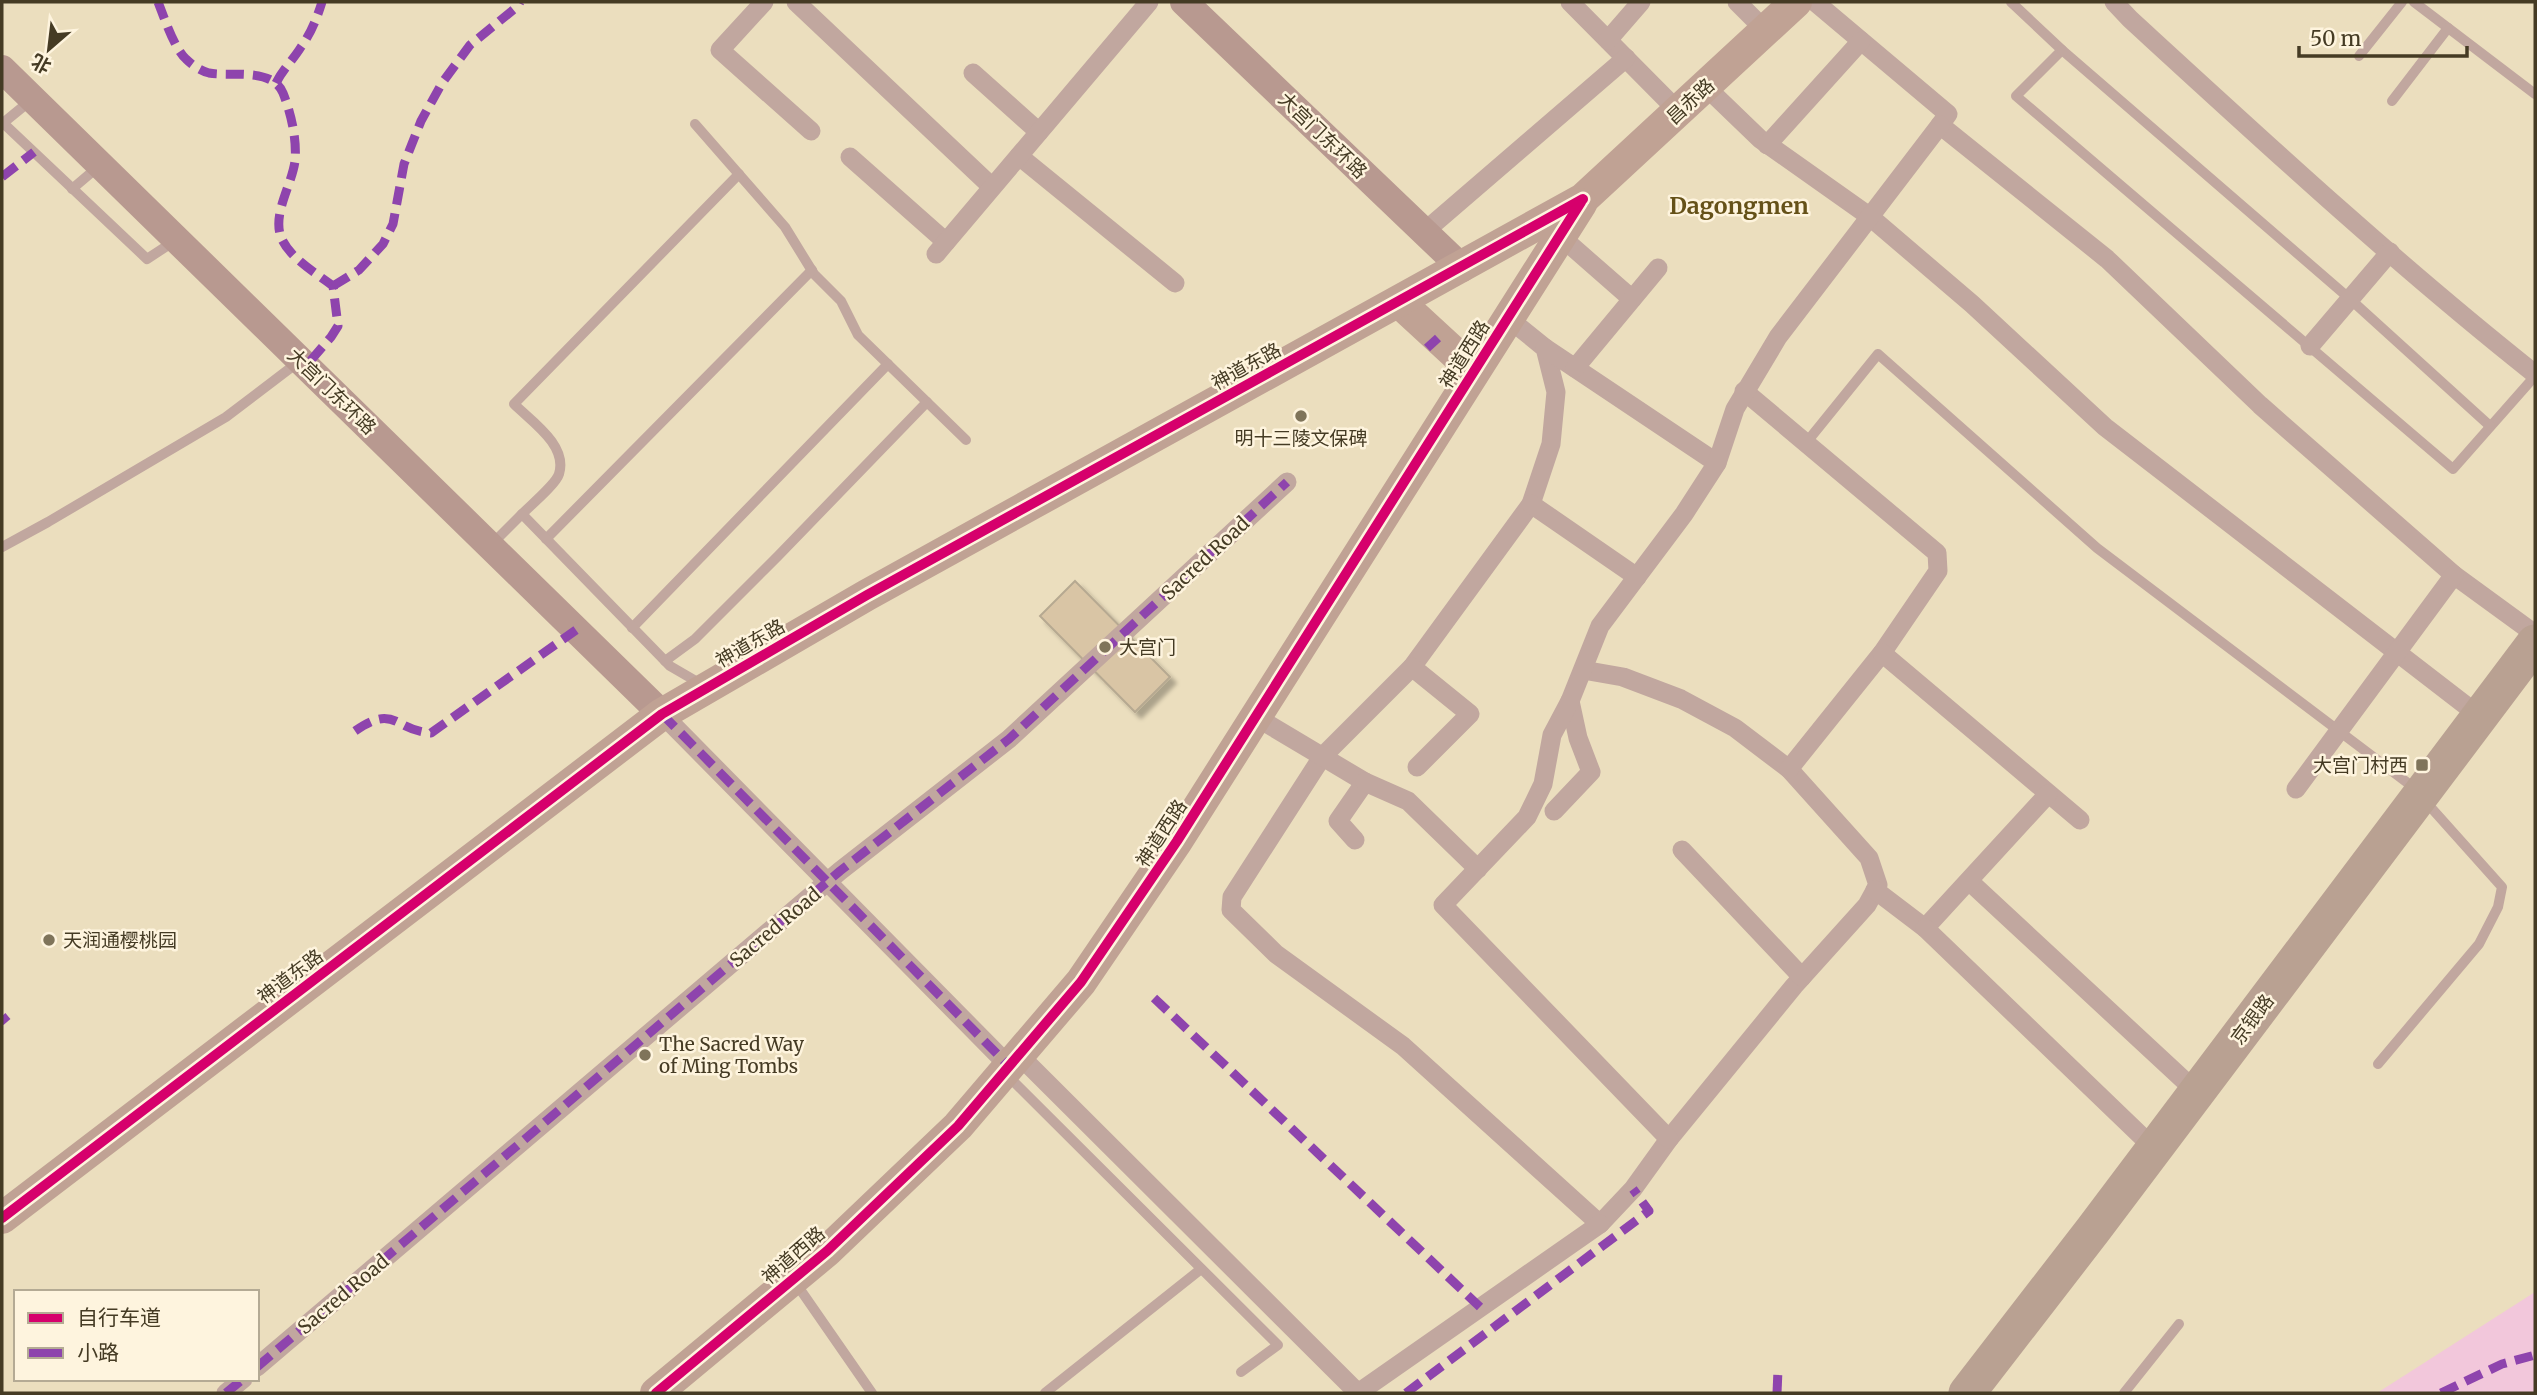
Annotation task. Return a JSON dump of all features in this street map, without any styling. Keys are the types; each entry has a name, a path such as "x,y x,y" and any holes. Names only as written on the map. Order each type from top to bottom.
{"highway":[{"name":"京银路","path":"2485,720 2535,643"},
{"name":"京银路","path":"1979,1393 2424,799 2485,720 2535,664"},
{"name":"京银路","path":"1967,1393 2158,1152"}],"main road":[{"name":"昌赤路","path":"1583,199 1796,2"},
{"name":"神道西路","path":"656,1393 827,1251 958,1126 1088,971 1178,841 1583,199"},
{"name":"神道东路","path":"2,1218 662,714 867,595 1583,199"},
{"path":"1399,302 1433,343 1474,371"}],"street":[{"path":"764,2 720,50 811,131"},
{"path":"796,2 992,187"},
{"path":"850,157 941,248 1149,2"},
{"path":"1570,2 1679,111"},
{"path":"1608,40 1641,2"},
{"path":"1737,2 1766,32"},
{"path":"1669,1139 1443,905 1527,817 1543,784 1552,735 1570,701 1600,626 1684,513 1717,463 1735,409 1779,337 1948,114 1815,2"},
{"path":"2114,2 2276,152 2468,321 2535,375"},
{"name":"大宫门东环路","path":"1192,4 1462,268"},
{"path":"1767,145 1861,41"},
{"path":"1424,232 1626,58"},
{"name":"大宫门东环路","path":"2,69 662,714"},
{"path":"974,73 1039,132"},
{"path":"1706,87 1767,145 1869,216 1972,304 2105,427 2485,720"},
{"path":"1940,125 2107,259 2260,405 2455,575 2535,634"},
{"path":"1019,156 1175,283"},
{"path":"1560,236 1632,299"},
{"path":"2311,346 2390,252"},
{"path":"1575,368 1658,268"},
{"path":"1508,318 1545,348 1717,463"},
{"path":"1545,348 1556,392 1551,444 1531,504 1412,667 1322,757 1232,897 1231,911 1276,954 1403,1046 1600,1224"},
{"path":"1744,391 1937,553 1938,571 1882,653 1788,769"},
{"name":"Sacred Road","path":"259,1365 827,883 1009,739 1287,482"},
{"path":"1531,504 1637,577"},
{"path":"2296,789 2455,575"},
{"path":"1882,653 2080,820"},
{"path":"1412,667 1470,714 1417,767"},
{"path":"662,714 827,883 1011,1064 1358,1393 1600,1224 1633,1189 1669,1139 1802,978 1867,905 1878,886 1869,858 1788,769 1735,728 1681,699 1623,677 1583,670"},
{"path":"1554,811 1591,772 1578,738 1570,701"},
{"path":"1256,717 1365,782 1408,801 1478,869"},
{"path":"1355,840 1338,821 1365,782"},
{"path":"1925,929 2049,794"},
{"path":"1682,850 1802,978"},
{"path":"1969,881 2200,1096"},
{"path":"1875,890 1925,929 2158,1152"},
{"path":"226,1393 241,1381"}],"lane":[{"path":"2011,2 2062,50 2350,299 2490,426"},
{"path":"2359,56 2402,2"},
{"path":"2414,2 2535,94"},
{"path":"2392,101 2448,28"},
{"path":"2062,50 2017,96 2453,469 2535,375"},
{"path":"33,99 2,122 147,259 177,240"},
{"path":"695,124 785,227 811,270 841,302 858,335 966,440"},
{"path":"72,189 100,165"},
{"path":"490,546 559,475 560,457 551,440 514,404 739,174"},
{"path":"547,539 811,270"},
{"path":"1805,443 1878,354 2097,548 2339,730 2424,799 2502,887 2498,907 2479,944 2378,1063"},
{"path":"2,547 226,417 300,360"},
{"path":"632,628 888,364"},
{"path":"665,661 695,639 927,402"},
{"path":"522,514 670,666 708,687"},
{"path":"1011,1064 1201,1269 1278,1345 1241,1372"},
{"path":"1045,1393 1201,1269"},
{"path":"793,1279 872,1393"},
{"path":"2124,1393 2179,1324"}],"shaded area":[{"path":"2535,1292 2535,1393 2377,1393"}],"building":[{"name":"大宫门","path":"1075,581 1170,677 1135,712 1040,616"}],"marked path":[{"path":"158,2 177,48 194,66 209,73 261,76 278,85 283,93 293,126 295,161 279,216 280,234 295,257 333,286 338,326 306,366"},
{"path":"276,83 308,36 322,2"},
{"path":"333,286 359,270 383,244 393,224 404,164 421,121 442,83 470,45 520,2"},
{"path":"2,177 34,152"},
{"path":"1427,348 1438,338"},
{"path":"259,1365 840,871 1009,739 1287,482"},
{"path":"355,731 368,723 387,719 431,733 576,630"},
{"path":"662,714 1009,1066"},
{"path":"1154,998 1480,1307"},
{"path":"2,1016 7,1022"},
{"path":"1406,1393 1649,1211 1633,1189"},
{"path":"2441,1393 2502,1364 2535,1355"},
{"path":"1777,1393 1778,1370"},
{"path":"226,1393 241,1381"}],"cycle path":[{"path":"2,1218 662,714 867,595 1583,199"},
{"path":"656,1393 827,1251 958,1126 1081,982 1177,841 1581,202"}],"place":[{"name":"明十三陵文保碑","path":"1301,416"},
{"name":"大宫门","path":"1105,647"},
{"name":"大宫门村西","path":"2422,765"},
{"name":"天润通樱桃园","path":"49,940"},
{"name":"The Sacred Way of Ming Tombs","path":"645,1055"}],"district":[{"name":"Dagongmen","path":"1739,205"}]}
